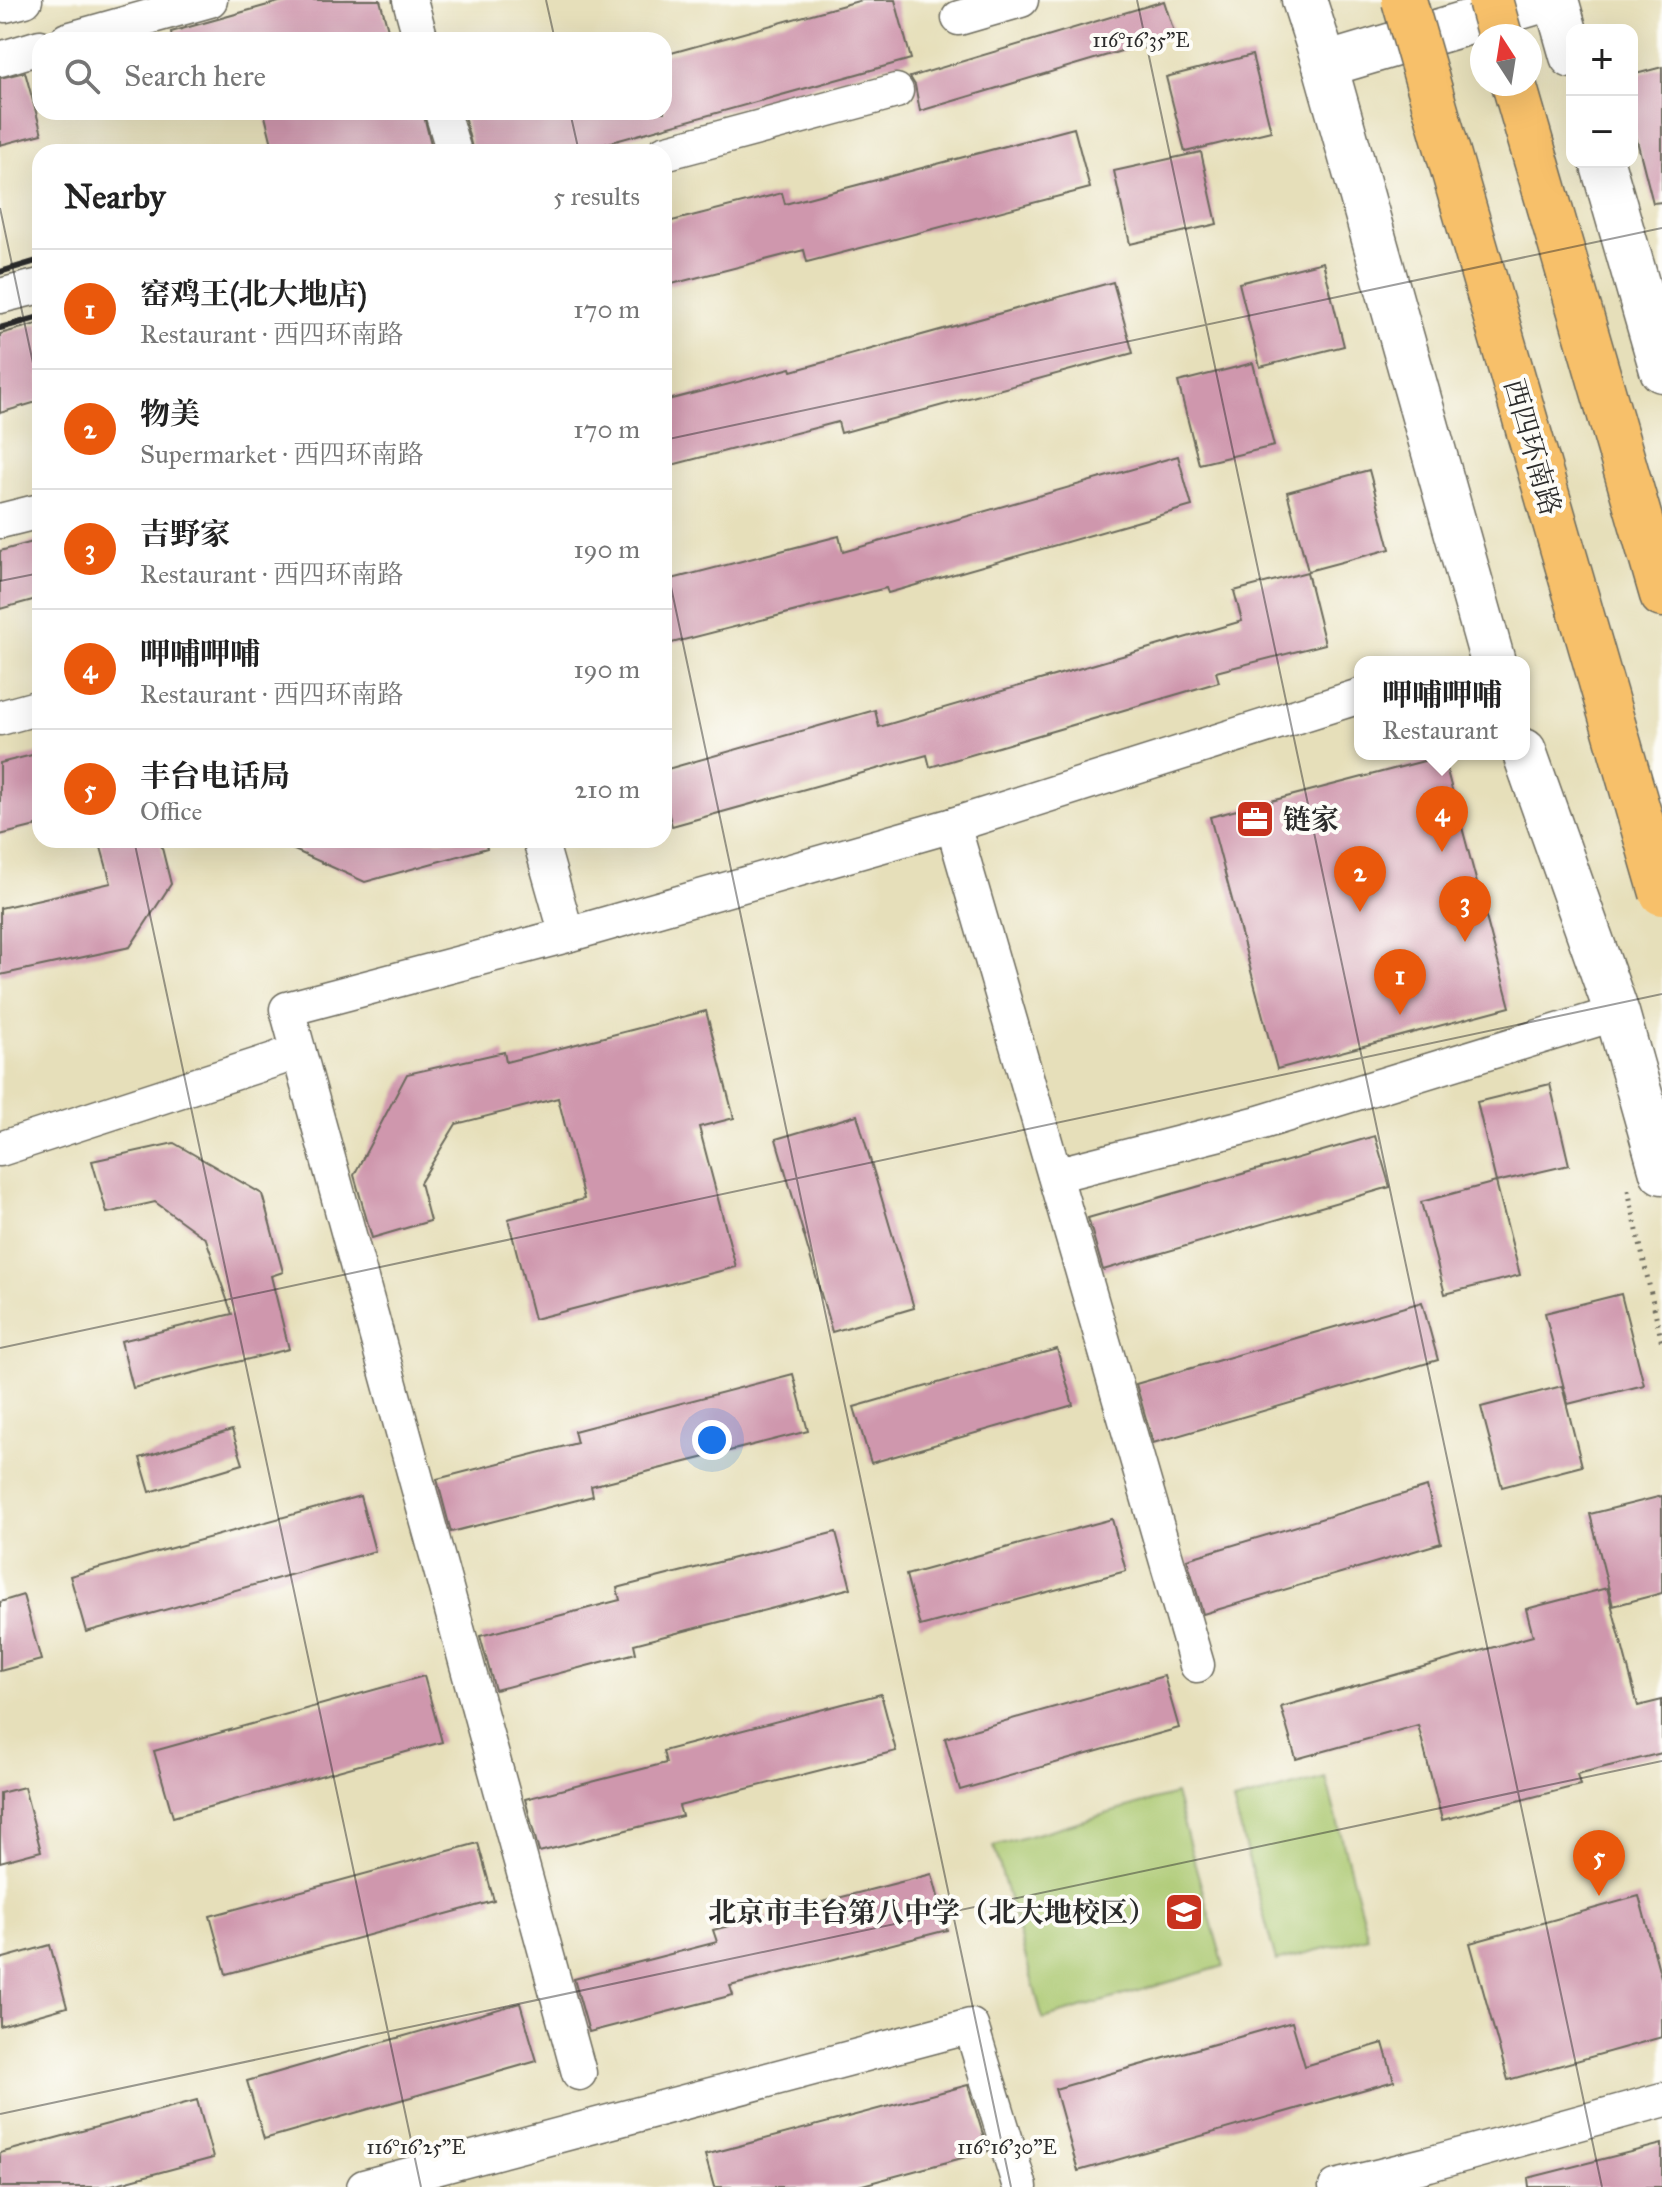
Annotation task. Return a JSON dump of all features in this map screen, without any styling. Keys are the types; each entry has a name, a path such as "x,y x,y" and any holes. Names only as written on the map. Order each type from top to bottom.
{"highway":[{"name":"西四环南路","path":"1404,0 1662,893"},
{"path":"1490,0 1497,24"},
{"path":"1517,96 1662,595"}],"street":[{"path":"96,32 210,0"},
{"path":"410,0 419,32"},
{"path":"959,18 1021,0"},
{"path":"1304,0 1325,65 1483,656"},
{"path":"1325,65 1544,0"},
{"path":"1556,0 1566,35"},
{"path":"0,59 32,49"},
{"path":"672,151 896,91"},
{"path":"444,120 452,144"},
{"path":"1604,168 1662,370"},
{"path":"0,296 32,288"},
{"path":"0,521 32,513"},
{"path":"579,2073 287,1009 567,935 953,825 1354,698"},
{"path":"0,718 32,709"},
{"path":"1527,760 1617,1013 1662,1172"},
{"path":"953,825 1197,1665"},
{"path":"542,848 567,935"},
{"path":"1055,1175 1259,1123 1617,1013"},
{"path":"0,1149 298,1050"},
{"path":"364,2187 971,2026 1020,2187"},
{"path":"1336,2187 1662,2100"}],"green space":[{"path":"1326,1778 1368,1937 1276,1961 1233,1802"},
{"path":"1175,1794 1224,1966 1043,2019 994,1846"}],"building":[{"path":"286,0 380,0 389,32 171,32"},
{"path":"862,0 895,0 911,59 605,144 471,144 465,120 672,120 672,53"},
{"path":"1164,1 1175,35 920,111 915,85 910,77"},
{"path":"1252,55 1271,131 1185,152 1166,77"},
{"path":"1662,67 1662,202 1653,203 1638,144 1638,73"},
{"path":"25,72 32,98 32,120 38,120 42,134 0,145 0,78"},
{"path":"266,120 425,120 431,144 272,144"},
{"path":"1074,128 1090,188 807,262 804,250 672,284 672,221 782,193 785,204"},
{"path":"1201,152 1217,224 1130,244 1114,171"},
{"path":"1323,262 1344,346 1260,367 1239,283"},
{"path":"1113,282 1133,353 841,433 838,422 672,465 672,399 791,368 792,371"},
{"path":"32,325 32,403 0,413 0,334"},
{"path":"1253,363 1274,446 1199,464 1178,382"},
{"path":"1178,456 1192,506 888,593 886,588 672,643 672,579 839,536 843,552"},
{"path":"1369,470 1390,549 1308,571 1287,492"},
{"path":"32,542 32,600 0,609 0,551"},
{"path":"1307,572 1325,644 1216,672 1219,682 930,767 927,755 672,826 672,768 875,710 879,727 1242,621 1234,591"},
{"path":"32,755 32,827 0,835 0,763"},
{"path":"1428,760 1444,760 1510,1007 1277,1069 1210,817"},
{"path":"101,848 162,848 171,884 130,947 0,975 0,908 111,883"},
{"path":"290,848 487,848 365,882"},
{"path":"706,1011 734,1118 699,1127 736,1267 534,1319 508,1219 584,1199 558,1098 456,1124 420,1183 430,1221 372,1238 354,1175 407,1074 504,1052 506,1062"},
{"path":"1550,1084 1569,1165 1496,1182 1477,1102"},
{"path":"857,1115 914,1308 832,1332 776,1139"},
{"path":"1375,1136 1390,1187 1103,1270 1088,1218"},
{"path":"174,1143 262,1194 283,1272 271,1276 289,1349 133,1388 121,1341 232,1314 206,1239 155,1202 107,1213 92,1161"},
{"path":"1496,1182 1520,1275 1445,1294 1421,1202"},
{"path":"1621,1294 1644,1385 1568,1404 1545,1313"},
{"path":"1422,1302 1438,1360 1153,1443 1136,1384"},
{"path":"1057,1349 1073,1405 871,1463 854,1407"},
{"path":"793,1374 808,1431 591,1486 593,1496 451,1532 437,1479 577,1443 574,1431"},
{"path":"1562,1386 1582,1466 1502,1487 1481,1407"},
{"path":"232,1430 243,1464 150,1492 140,1458"},
{"path":"1427,1487 1441,1543 1203,1614 1187,1559"},
{"path":"360,1496 375,1551 86,1632 70,1576"},
{"path":"1662,1496 1662,1593 1613,1606 1590,1514"},
{"path":"1112,1519 1126,1571 920,1626 906,1575"},
{"path":"836,1532 851,1588 634,1644 636,1653 495,1690 480,1636 620,1600 617,1588"},
{"path":"1607,1588 1638,1706 1662,1700 1662,1753 1577,1774 1580,1785 1442,1820 1418,1725 1296,1759 1281,1707 1533,1636 1526,1609"},
{"path":"23,1595 41,1660 0,1671 0,1602"},
{"path":"424,1676 442,1742 173,1817 154,1751"},
{"path":"1164,1676 1179,1728 960,1790 945,1738"},
{"path":"881,1694 896,1751 679,1806 682,1816 539,1852 525,1799 666,1763 663,1751"},
{"path":"24,1787 41,1851 0,1862 0,1793"},
{"path":"478,1843 494,1901 226,1974 210,1916"},
{"path":"932,1874 947,1930 730,1986 733,1995 589,2032 574,1979 717,1942 713,1930"},
{"path":"1639,1896 1662,1981 1662,2037 1508,2080 1470,1943"},
{"path":"50,1945 67,2007 0,2026 0,1959"},
{"path":"520,2003 537,2061 264,2139 247,2081"},
{"path":"1292,2022 1305,2066 1383,2043 1394,2081 1078,2171 1055,2089"},
{"path":"968,2085 988,2151 855,2187 714,2187 705,2155"},
{"path":"197,2100 213,2158 105,2187 0,2187 0,2153"},
{"path":"1662,2144 1662,2187 1529,2187 1528,2178"}],"railway":[{"path":"0,272 32,262"},
{"path":"0,328 32,319"}],"place":[{"name":"链家","path":"1255,819"},
{"name":"呷哺呷哺","path":"1442,852"},
{"name":"物美","path":"1360,912"},
{"name":"吉野家","path":"1465,942"},
{"name":"窑鸡王(北大地店)","path":"1400,1015"},
{"name":"丰台电话局","path":"1599,1896"},
{"name":"北京市丰台第八中学（北大地校区）","path":"1184,1912"}]}
